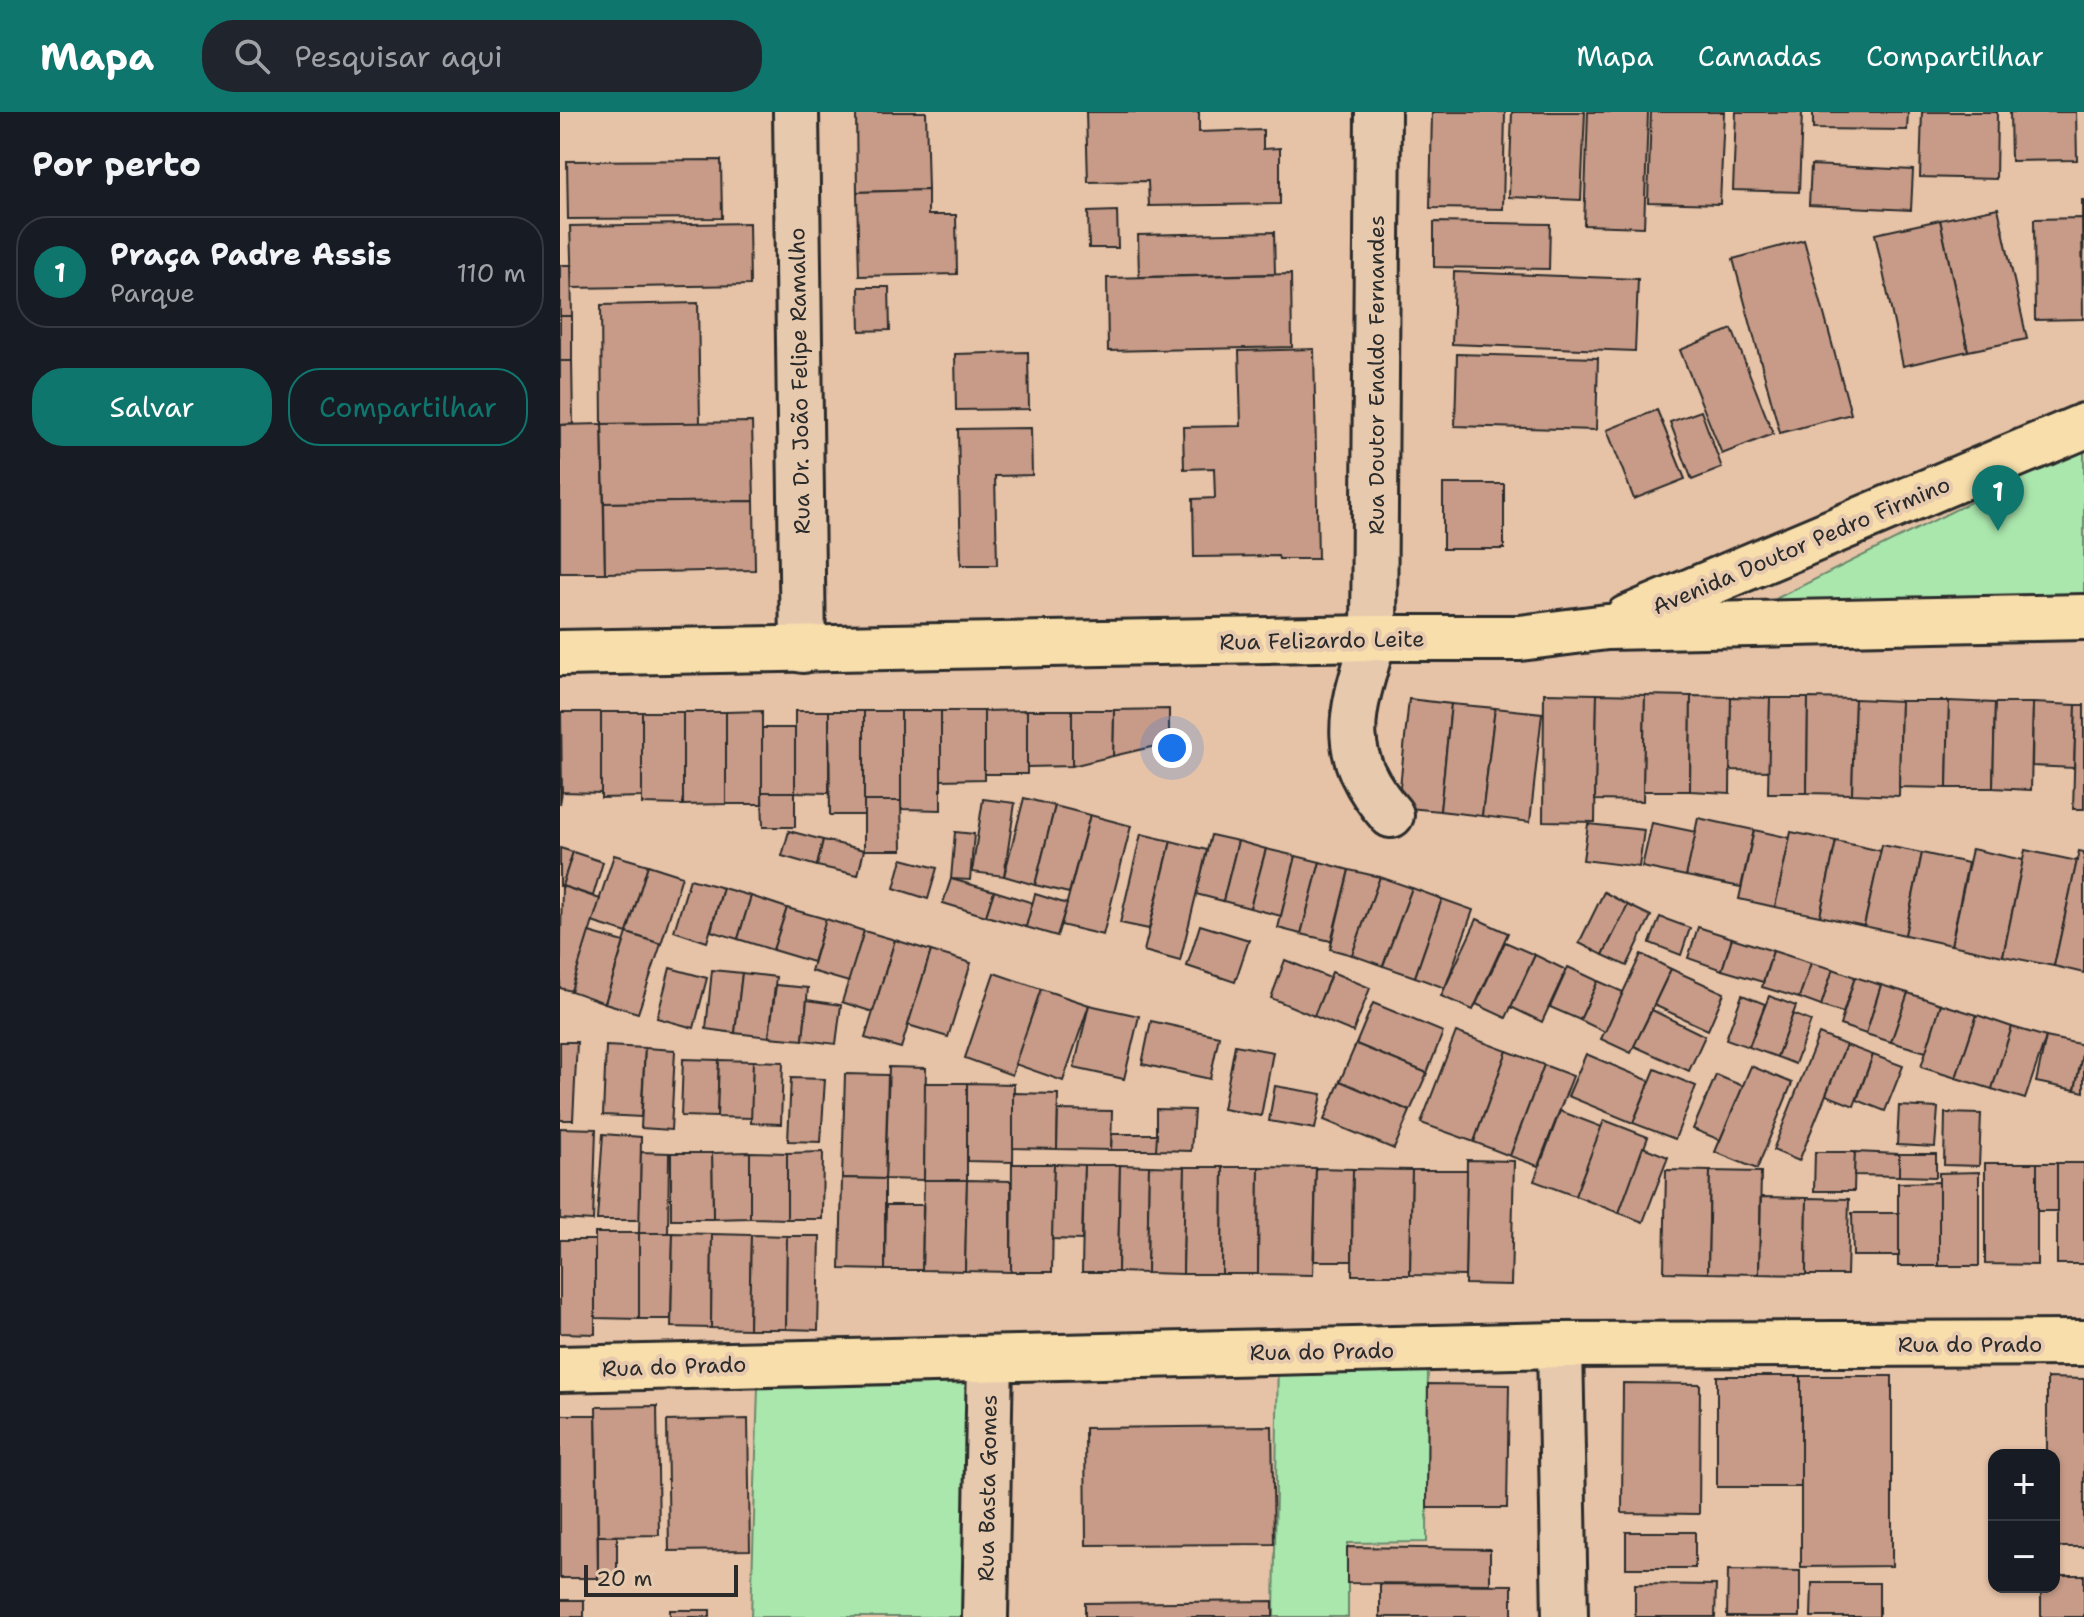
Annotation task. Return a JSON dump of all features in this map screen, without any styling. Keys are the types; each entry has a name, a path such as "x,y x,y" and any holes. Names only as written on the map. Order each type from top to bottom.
{"main road":[{"name":"Avenida Doutor Pedro Firmino","path":"1607,627 2084,426"},
{"name":"Rua Felizardo Leite","path":"560,653 1520,638 1607,627 2084,617"},
{"name":"Rua do Prado","path":"560,1369 1560,1345 2084,1343"}],"street":[{"name":"Rua Dr. João Felipe Ramalho","path":"796,112 803,650"},
{"name":"Rua Doutor Enaldo Fernandes","path":"1378,112 1374,638 1356,698 1353,733 1356,764 1370,792 1391,815"},
{"path":"1560,1345 1565,1617"},
{"name":"Rua Basta Gomes","path":"985,1617 990,1359"}],"green space":[{"path":"2084,446 2084,617 1725,624"},
{"path":"1428,1348 1427,1542 1348,1543 1348,1617 1274,1617 1278,1352"},
{"path":"973,1379 977,1617 751,1617 758,1387"}],"building":[{"path":"856,112 926,112 928,190 857,192"},
{"path":"1086,112 1199,112 1199,132 1263,130 1263,149 1280,148 1280,204 1149,206 1148,181 1088,182"},
{"path":"1432,112 1505,112 1503,209 1430,208"},
{"path":"1512,112 1585,112 1581,200 1509,197"},
{"path":"1588,112 1648,112 1644,227 1584,225"},
{"path":"1651,112 1724,112 1720,204 1648,202"},
{"path":"1736,112 1802,112 1799,192 1733,190"},
{"path":"1813,112 1908,112 1907,130 1813,129"},
{"path":"1922,112 1997,112 1996,179 1920,177"},
{"path":"2010,112 2076,112 2077,160 2011,161"},
{"path":"721,160 722,218 568,219 567,161"},
{"path":"1811,165 1913,170 1911,210 1809,205"},
{"path":"928,190 928,215 956,215 957,274 859,276 857,192"},
{"path":"2084,200 2083,285 2082,218"},
{"path":"1998,208 2027,339 1968,351 1940,220"},
{"path":"1117,211 1118,248 1089,248 1088,212"},
{"path":"2082,218 2083,319 2035,320 2034,219"},
{"path":"1940,220 1968,351 1903,366 1875,234"},
{"path":"1434,222 1550,224 1549,269 1434,267"},
{"path":"749,223 750,285 572,288 570,226"},
{"path":"1274,232 1275,274 1139,277 1138,235"},
{"path":"1804,240 1851,414 1780,433 1733,259"},
{"path":"560,265 571,265 572,316 560,316"},
{"path":"1454,272 1638,279 1635,351 1452,344"},
{"path":"1291,274 1292,347 1108,351 1107,278"},
{"path":"859,287 889,287 890,330 860,331"},
{"path":"698,303 700,423 602,424 601,305"},
{"path":"560,316 572,316 572,361 560,361"},
{"path":"1732,329 1773,434 1722,454 1680,350"},
{"path":"1314,349 1318,559 1194,557 1193,499 1215,498 1214,468 1184,469 1183,427 1241,426 1239,351"},
{"path":"1028,352 1029,409 956,410 955,354"},
{"path":"1457,354 1598,358 1596,430 1455,426"},
{"path":"560,361 572,361 573,424 560,425"},
{"path":"1657,410 1685,479 1634,499 1607,430"},
{"path":"1701,411 1722,468 1692,480 1670,422"},
{"path":"752,422 754,501 604,503 602,424"},
{"path":"602,424 605,573 560,573 560,425"},
{"path":"1031,428 1032,475 995,476 997,565 961,565 958,429"},
{"path":"1443,484 1504,484 1504,549 1443,549"},
{"path":"754,501 755,570 605,573 604,503"},
{"path":"1544,693 1597,694 1595,822 1543,821"},
{"path":"1597,694 1645,695 1643,801 1595,800"},
{"path":"1645,695 1691,696 1690,791 1643,791"},
{"path":"1691,696 1731,697 1730,793 1690,791"},
{"path":"1731,697 1770,698 1769,771 1730,770"},
{"path":"1770,698 1808,698 1807,793 1768,793"},
{"path":"1808,698 1855,699 1852,794 1807,793"},
{"path":"1409,699 1451,704 1440,811 1398,807"},
{"path":"1855,699 1901,701 1899,796 1852,794"},
{"path":"1901,701 1949,701 1947,788 1899,787"},
{"path":"1949,701 1995,703 1993,788 1947,788"},
{"path":"1995,703 2033,703 2031,790 1993,788"},
{"path":"2033,703 2076,705 2074,768 2032,766"},
{"path":"1451,704 1495,708 1482,816 1440,811"},
{"path":"2076,705 2084,705 2084,809 2073,809"},
{"path":"1495,708 1542,713 1530,822 1482,816"},
{"path":"1169,709 1169,743 1113,756 1114,710"},
{"path":"1027,710 1072,710 1072,766 1027,767"},
{"path":"1027,710 1027,774 984,774 984,711"},
{"path":"1072,710 1114,710 1113,756 1072,766"},
{"path":"762,711 762,804 726,804 726,712"},
{"path":"795,711 829,711 829,793 795,792"},
{"path":"829,711 864,711 864,815 830,815"},
{"path":"864,711 901,711 901,801 864,801"},
{"path":"901,711 941,711 941,810 901,809"},
{"path":"941,711 984,711 984,779 941,780"},
{"path":"560,712 562,792 560,804"},
{"path":"561,712 601,712 601,793 562,792"},
{"path":"601,712 642,712 643,797 601,798"},
{"path":"642,712 683,712 683,805 642,804"},
{"path":"683,712 726,712 726,804 683,805"},
{"path":"762,728 795,728 795,792 762,792"},
{"path":"762,792 795,792 795,827 763,827"},
{"path":"1024,798 1055,806 1035,885 1004,876"},
{"path":"983,799 1015,803 1004,876 972,872"},
{"path":"864,801 901,801 902,850 864,850"},
{"path":"1055,806 1090,815 1069,893 1035,885"},
{"path":"1090,815 1131,826 1103,935 1061,925"},
{"path":"1698,818 1754,830 1741,887 1686,876"},
{"path":"1652,823 1696,832 1686,876 1642,867"},
{"path":"1588,824 1644,830 1639,867 1583,860"},
{"path":"1754,830 1790,838 1775,907 1739,899"},
{"path":"789,831 823,840 817,866 782,856"},
{"path":"955,832 974,834 970,880 951,879"},
{"path":"1791,832 1836,841 1820,916 1775,907"},
{"path":"1141,834 1171,841 1149,929 1120,923"},
{"path":"1211,835 1238,841 1223,901 1196,894"},
{"path":"823,840 864,850 858,875 817,866"},
{"path":"1171,841 1207,850 1180,961 1144,951"},
{"path":"1238,841 1266,849 1250,908 1223,901"},
{"path":"1836,841 1881,851 1864,926 1820,916"},
{"path":"1882,845 1922,853 1905,935 1864,926"},
{"path":"560,848 573,852 562,886 560,886"},
{"path":"1266,849 1296,856 1281,916 1250,908"},
{"path":"1972,849 2023,860 2003,956 1951,945"},
{"path":"2025,850 2077,861 2054,966 2003,956"},
{"path":"2079,851 2084,852 2084,973 2054,966"},
{"path":"573,852 603,862 593,896 562,886"},
{"path":"1922,853 1968,863 1951,945 1905,935"},
{"path":"614,855 648,865 627,933 592,922"},
{"path":"1296,856 1320,862 1301,934 1278,928"},
{"path":"902,859 937,868 928,899 894,888"},
{"path":"1320,862 1349,870 1331,941 1301,934"},
{"path":"648,865 682,876 661,944 627,933"},
{"path":"1349,870 1380,877 1352,955 1330,949"},
{"path":"1380,877 1412,888 1383,966 1352,955"},
{"path":"690,879 723,888 707,942 674,931"},
{"path":"951,879 994,891 986,916 943,903"},
{"path":"562,886 600,899 571,991 560,988"},
{"path":"723,888 751,896 738,939 711,931"},
{"path":"1412,888 1442,899 1415,977 1383,966"},
{"path":"994,891 1033,903 1026,927 986,916"},
{"path":"1604,892 1628,905 1603,955 1579,943"},
{"path":"1035,894 1067,904 1057,936 1026,927"},
{"path":"751,896 787,908 773,950 738,939"},
{"path":"1442,899 1473,910 1445,988 1415,977"},
{"path":"1628,905 1651,916 1627,966 1603,955"},
{"path":"787,908 826,919 813,962 773,950"},
{"path":"1660,917 1690,928 1681,955 1650,943"},
{"path":"826,919 864,931 849,982 811,971"},
{"path":"1477,919 1508,933 1473,1010 1441,996"},
{"path":"1200,925 1249,940 1235,982 1187,966"},
{"path":"1698,927 1732,938 1722,970 1688,958"},
{"path":"864,931 895,940 873,1012 842,1002"},
{"path":"589,932 624,942 605,1003 571,991"},
{"path":"627,933 661,944 638,1013 605,1003"},
{"path":"1732,938 1773,951 1763,982 1722,970"},
{"path":"895,940 931,951 901,1048 865,1038"},
{"path":"1505,942 1535,955 1506,1018 1476,1004"},
{"path":"931,951 971,963 948,1037 908,1025"},
{"path":"1773,951 1811,963 1799,998 1762,987"},
{"path":"1641,954 1671,969 1631,1053 1601,1039"},
{"path":"1535,955 1566,970 1542,1022 1511,1007"},
{"path":"1285,960 1330,978 1314,1016 1271,998"},
{"path":"1811,963 1833,969 1821,1006 1799,998"},
{"path":"1568,967 1598,981 1580,1020 1550,1007"},
{"path":"670,968 707,978 694,1028 657,1018"},
{"path":"1671,969 1724,993 1708,1030 1654,1005"},
{"path":"1833,969 1855,977 1843,1013 1821,1006"},
{"path":"712,970 742,973 735,1033 706,1029"},
{"path":"1332,972 1370,988 1353,1032 1314,1016"},
{"path":"742,973 776,977 769,1037 735,1033"},
{"path":"994,973 1041,989 1012,1075 965,1058"},
{"path":"1855,977 1881,985 1866,1034 1840,1025"},
{"path":"1598,981 1623,992 1605,1032 1580,1020"},
{"path":"776,985 808,988 803,1040 769,1037"},
{"path":"1881,985 1908,993 1891,1042 1866,1034"},
{"path":"1041,989 1089,1005 1063,1081 1015,1064"},
{"path":"1908,993 1941,1004 1926,1052 1891,1042"},
{"path":"1742,995 1765,1004 1749,1047 1726,1039"},
{"path":"1769,996 1796,1006 1777,1057 1749,1047"},
{"path":"807,1000 841,1005 836,1044 803,1040"},
{"path":"1373,1003 1443,1032 1427,1073 1356,1044"},
{"path":"1941,1004 1977,1015 1956,1078 1921,1067"},
{"path":"1089,1005 1139,1016 1124,1079 1074,1068"},
{"path":"1652,1010 1705,1036 1689,1071 1634,1046"},
{"path":"1793,1014 1811,1021 1795,1064 1777,1057"},
{"path":"1977,1015 2012,1027 1992,1089 1956,1078"},
{"path":"1151,1021 1219,1036 1210,1079 1142,1064"},
{"path":"2012,1027 2046,1037 2025,1099 1992,1089"},
{"path":"1456,1032 1507,1051 1474,1142 1421,1123"},
{"path":"1819,1034 1846,1045 1799,1161 1773,1150"},
{"path":"2046,1037 2084,1045 2075,1090 2036,1082"},
{"path":"560,1042 577,1042 573,1120 560,1120"},
{"path":"1356,1044 1427,1073 1410,1111 1340,1081"},
{"path":"1235,1045 1273,1052 1261,1116 1223,1109"},
{"path":"1846,1045 1873,1055 1854,1106 1826,1095"},
{"path":"2084,1045 2084,1092 2075,1090"},
{"path":"606,1046 645,1048 641,1117 603,1115"},
{"path":"645,1048 675,1050 671,1130 641,1128"},
{"path":"1507,1051 1544,1065 1510,1156 1474,1142"},
{"path":"1586,1054 1650,1081 1633,1123 1568,1096"},
{"path":"1873,1055 1903,1066 1885,1111 1857,1100"},
{"path":"683,1059 719,1060 717,1117 681,1116"},
{"path":"719,1060 753,1061 752,1118 717,1117"},
{"path":"753,1061 783,1062 781,1124 751,1123"},
{"path":"1544,1065 1573,1076 1538,1166 1510,1156"},
{"path":"1751,1066 1792,1083 1757,1169 1715,1152"},
{"path":"889,1067 926,1068 924,1180 885,1179"},
{"path":"1655,1069 1696,1086 1675,1139 1633,1123"},
{"path":"845,1074 888,1075 885,1179 842,1178"},
{"path":"1716,1075 1743,1086 1720,1140 1693,1129"},
{"path":"791,1078 825,1079 821,1142 788,1141"},
{"path":"1340,1081 1410,1111 1394,1149 1324,1120"},
{"path":"925,1083 967,1083 967,1180 924,1180"},
{"path":"967,1083 1014,1084 1013,1162 967,1161"},
{"path":"1275,1086 1322,1094 1315,1129 1269,1121"},
{"path":"1013,1093 1058,1094 1057,1149 1013,1148"},
{"path":"1899,1106 1938,1108 1935,1147 1897,1145"},
{"path":"1156,1109 1194,1110 1191,1151 1156,1150"},
{"path":"1058,1110 1112,1111 1111,1150 1057,1149"},
{"path":"1560,1111 1602,1127 1575,1196 1534,1181"},
{"path":"1945,1113 1981,1114 1979,1166 1944,1165"},
{"path":"1604,1120 1648,1137 1619,1213 1575,1196"},
{"path":"560,1128 596,1129 593,1221 560,1219"},
{"path":"603,1134 641,1137 640,1220 597,1220"},
{"path":"1112,1134 1157,1134 1156,1150 1111,1150"},
{"path":"1643,1147 1668,1157 1643,1222 1619,1213"},
{"path":"641,1152 669,1153 668,1233 639,1233"},
{"path":"750,1152 787,1153 787,1219 750,1218"},
{"path":"750,1152 750,1218 713,1219 712,1153"},
{"path":"823,1152 822,1219 787,1219 787,1153"},
{"path":"1815,1152 1855,1152 1854,1191 1814,1191"},
{"path":"1855,1152 1899,1154 1899,1176 1854,1175"},
{"path":"671,1153 712,1153 713,1219 671,1219"},
{"path":"1899,1154 1936,1154 1936,1177 1899,1176"},
{"path":"1467,1160 1514,1161 1511,1285 1465,1284"},
{"path":"1985,1163 2037,1163 2037,1265 1985,1264"},
{"path":"2037,1163 2057,1163 2057,1211 2037,1211"},
{"path":"2057,1163 2084,1163 2084,1264 2057,1264"},
{"path":"1012,1164 1054,1164 1052,1272 1011,1272"},
{"path":"1054,1164 1084,1165 1082,1240 1052,1239"},
{"path":"1084,1165 1120,1165 1118,1272 1082,1272"},
{"path":"1120,1165 1149,1166 1147,1273 1118,1272"},
{"path":"1149,1166 1185,1167 1183,1274 1147,1273"},
{"path":"1185,1167 1223,1167 1222,1274 1183,1274"},
{"path":"1223,1167 1259,1167 1258,1274 1222,1274"},
{"path":"1259,1167 1316,1168 1313,1275 1258,1274"},
{"path":"1316,1168 1353,1169 1352,1261 1314,1261"},
{"path":"1353,1169 1412,1170 1410,1275 1352,1275"},
{"path":"1412,1170 1467,1170 1465,1276 1410,1275"},
{"path":"1666,1170 1710,1171 1708,1273 1664,1272"},
{"path":"1710,1171 1761,1172 1759,1274 1708,1273"},
{"path":"1979,1172 1979,1266 1939,1266 1939,1173"},
{"path":"842,1178 885,1179 885,1270 840,1269"},
{"path":"924,1180 967,1180 965,1271 922,1270"},
{"path":"967,1180 1011,1181 1011,1272 965,1271"},
{"path":"1939,1182 1939,1266 1898,1266 1898,1183"},
{"path":"1761,1197 1807,1198 1806,1275 1759,1274"},
{"path":"1807,1198 1849,1199 1847,1275 1806,1275"},
{"path":"886,1205 923,1205 922,1270 885,1270"},
{"path":"1852,1213 1899,1213 1899,1256 1853,1256"},
{"path":"595,1233 639,1233 639,1319 595,1318"},
{"path":"639,1233 673,1233 671,1319 639,1319"},
{"path":"673,1233 712,1234 711,1328 671,1327"},
{"path":"712,1234 751,1235 749,1329 711,1328"},
{"path":"751,1235 787,1236 786,1329 749,1329"},
{"path":"787,1236 820,1236 818,1330 786,1329"},
{"path":"560,1240 595,1240 595,1334 560,1333"},
{"path":"1717,1376 1801,1376 1801,1487 1717,1487"},
{"path":"1801,1376 1892,1376 1892,1566 1801,1567"},
{"path":"2047,1378 2084,1379 2084,1547 2060,1547 2060,1449 2047,1449"},
{"path":"1623,1383 1700,1384 1699,1514 1622,1513"},
{"path":"1428,1384 1509,1385 1507,1508 1427,1508"},
{"path":"657,1406 659,1535 598,1536 596,1407"},
{"path":"560,1415 596,1415 598,1578 560,1578"},
{"path":"748,1419 750,1550 669,1551 667,1421"},
{"path":"1272,1426 1274,1544 1086,1545 1085,1428"},
{"path":"1626,1532 1695,1532 1695,1568 1626,1568"},
{"path":"598,1536 617,1536 617,1579 598,1580"},
{"path":"1347,1547 1490,1549 1490,1584 1347,1583"},
{"path":"1728,1570 1800,1571 1800,1617 1727,1617"},
{"path":"2060,1575 2084,1575 2084,1617 2041,1617 2041,1593 2060,1593"},
{"path":"1812,1583 1879,1583 1879,1617 1811,1617"},
{"path":"1380,1584 1512,1585 1512,1617 1380,1617"},
{"path":"1635,1584 1716,1585 1715,1617 1635,1617"},
{"path":"560,1600 584,1600 584,1617 560,1617"},
{"path":"1273,1601 1273,1617 1085,1617 1085,1603"},
{"path":"670,1610 710,1610 710,1617 670,1617"}],"place":[{"name":"Praça Padre Assis","path":"1998,531"}]}
